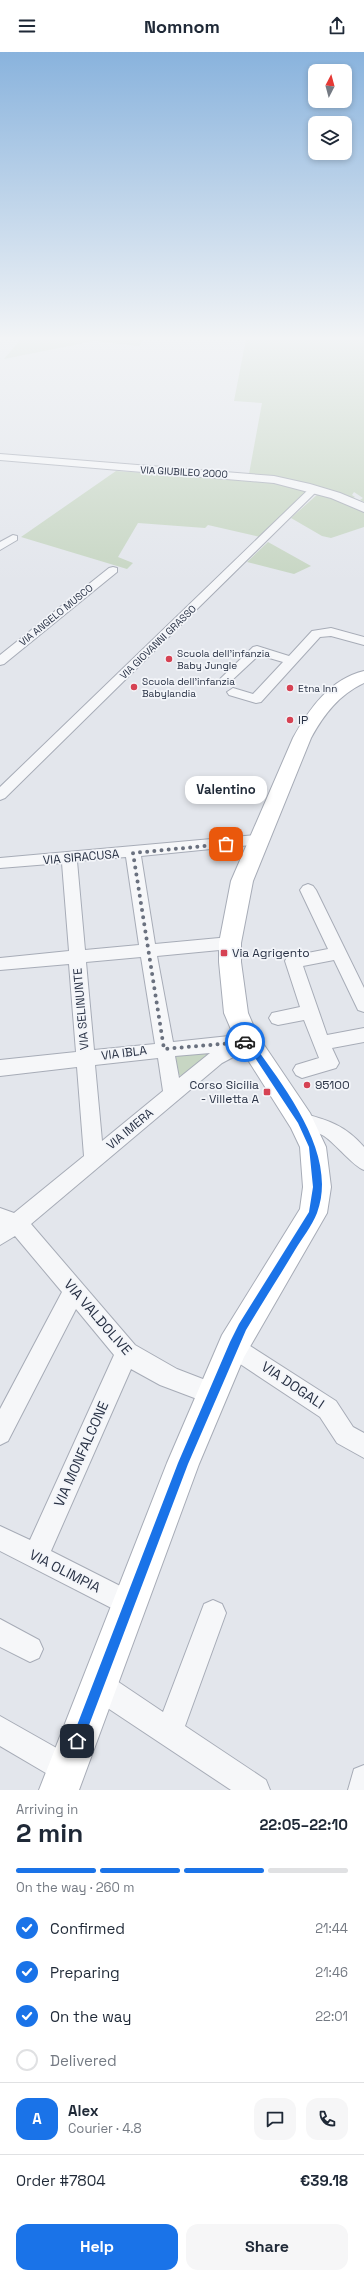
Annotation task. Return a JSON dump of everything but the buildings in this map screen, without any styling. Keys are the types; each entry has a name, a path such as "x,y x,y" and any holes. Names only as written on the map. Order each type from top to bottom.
{"main road":[{"path":"63,1779 183,1463 233,1346 243,1327 313,1213 317,1187 317,1169 313,1147 301,1121 248,1041 236,1013 230,962 230,943 242,881 257,840 312,717 317,710 339,690 364,676"}],"street":[{"name":"VIA GIUBILEO 2000","path":"2,459 114,468 237,475 334,494 364,508"},
{"name":"VIA GIOVANNI GRASSO","path":"0,795 314,489"},
{"path":"0,547 13,538"},
{"name":"VIA ANGELO MUSCO","path":"0,661 113,570"},
{"path":"233,692 256,699 290,660 316,634 320,632 332,632 364,641"},
{"path":"225,680 257,650 290,660"},
{"name":"VIA SIRACUSA","path":"0,864 133,853 257,840"},
{"path":"133,853 164,1049 173,1094"},
{"name":"VIA SELINUNTE","path":"69,858 94,1160"},
{"path":"308,890 364,1005"},
{"path":"0,964 230,943"},
{"path":"302,1070 330,1063 321,1043 293,961 338,952"},
{"path":"278,1018 310,1012"},
{"path":"321,1043 364,1035"},
{"name":"VIA IBLA","path":"0,1068 248,1041"},
{"name":"VIA IMERA","path":"6,1225 94,1160 216,1058 248,1041"},
{"path":"301,1121 328,1128 353,1148 364,1161"},
{"name":"VIA VALDOLIVE","path":"6,1225 74,1290 127,1353 144,1366 185,1384 213,1394"},
{"path":"0,1433 74,1290"},
{"name":"VIA DOGALI","path":"233,1346 328,1409 345,1434 364,1446"},
{"name":"VIA MONFALCONE","path":"36,1556 127,1353"},
{"name":"VIA OLIMPIA","path":"0,1538 129,1604"},
{"path":"169,1732 213,1613"},
{"path":"0,1632 30,1649"},
{"path":"98,1686 256,1790"},
{"path":"0,1730 63,1779"},
{"path":"362,1790 364,1779"}],"green space":[{"path":"259,420 364,420 364,502 360,500 363,498 354,492 352,495 355,497 353,498 315,485 249,474"},
{"path":"116,471 261,480 306,489 307,493 260,537 208,525 205,528 138,523 118,557 133,563 127,569 21,537"},
{"path":"319,493 364,511 364,527 331,538 322,536 291,518"},
{"path":"268,542 311,566 294,574 247,562"},
{"path":"205,1053 207,1055 181,1076 178,1074 175,1056"}],"way so far":[{"path":"226,844 133,853 164,1049 245,1042"}],"place":[{"name":"Scuola dell'infanzia Baby Jungle","path":"169,659"},
{"name":"Scuola dell'infanzia Babylandia","path":"134,687"},
{"name":"Etna Inn","path":"290,688"},
{"name":"IP","path":"290,720"},
{"name":"Valentino","path":"226,844"},
{"name":"Via Agrigento","path":"224,953"},
{"name":"95100","path":"307,1085"},
{"name":"Corso Sicilia - Villetta A","path":"267,1092"}],"route":[{"path":"77,1741 183,1463 233,1346 243,1327 298,1240 313,1213 317,1187 317,1169 313,1147 301,1121 280,1087 248,1041 245,1042"}]}
